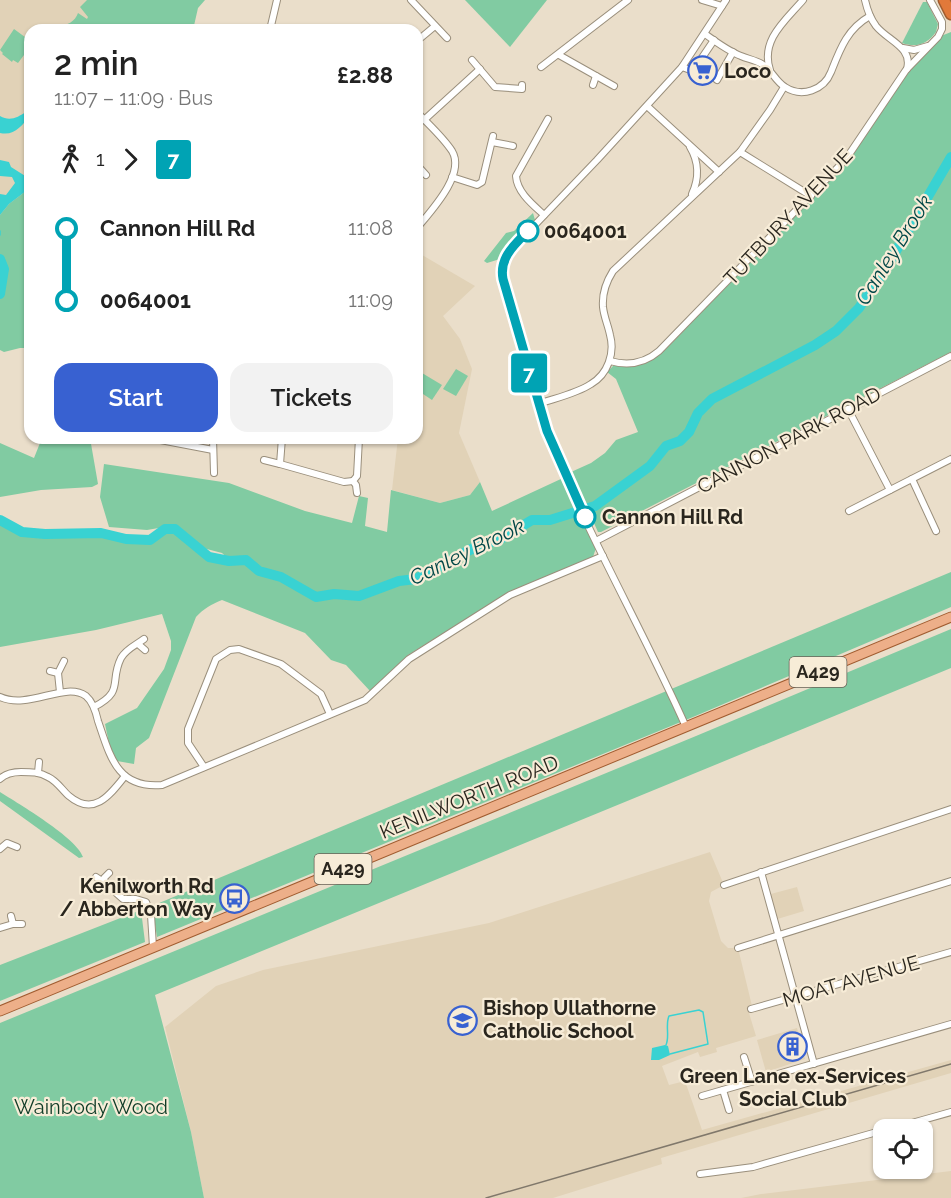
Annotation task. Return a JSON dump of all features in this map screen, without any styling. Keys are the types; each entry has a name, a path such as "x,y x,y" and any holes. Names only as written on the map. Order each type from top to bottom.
{"highway":[{"path":"944,0 951,14"}],"main road":[{"name":"KENILWORTH ROAD","path":"0,1011 951,617"}],"street":[{"path":"271,24 277,0"},
{"path":"411,0 447,38"},
{"path":"541,67 628,0"},
{"path":"686,727 603,556 551,441 538,404 502,273 508,253 682,67 724,3 702,0"},
{"path":"754,60 767,52 774,35 803,0"},
{"path":"865,0 870,16 883,34 902,48 908,59 906,70"},
{"name":"TUTBURY AVENUE","path":"610,361 628,364 644,361 655,355 846,159 906,70 942,29 942,22 930,0"},
{"path":"705,34 770,70 784,87 806,92 820,87 830,75 845,38 870,16"},
{"path":"423,36 435,26"},
{"path":"682,67 693,71 714,40"},
{"path":"902,48 920,49 930,45"},
{"path":"717,80 734,52"},
{"path":"767,52 770,70"},
{"path":"559,55 614,86"},
{"path":"472,60 495,87 522,89 522,85"},
{"path":"423,220 443,195 452,177 455,163 452,151 424,120 480,69"},
{"path":"593,85 596,76"},
{"path":"538,404 590,385 601,375 610,361 612,342 604,313 603,297 610,276 618,265 740,152 784,87"},
{"path":"647,106 719,172"},
{"path":"544,215 524,195 517,184 516,176 548,119"},
{"path":"452,177 477,185 482,182 492,139 513,146"},
{"path":"684,139 695,157 697,171 694,190 689,199"},
{"path":"740,152 811,196"},
{"name":"CANNON PARK ROAD","path":"596,541 951,356"},
{"path":"848,409 890,490"},
{"path":"178,444 213,450"},
{"path":"213,444 214,473"},
{"path":"280,465 282,444"},
{"path":"264,460 344,482 353,481 357,476 359,444"},
{"path":"849,511 951,459"},
{"path":"912,479 936,531"},
{"path":"353,481 357,493"},
{"path":"0,698 22,702 60,692 82,694 90,700 94,707 112,760 125,776 144,785 162,785 182,779 204,767 365,700 409,659 510,595 603,556"},
{"path":"94,707 111,695 115,689 122,657 141,641 145,650"},
{"path":"204,767 188,743 188,729 216,658 230,650 239,649 281,664 321,694 330,714"},
{"path":"60,692 58,673 64,661"},
{"path":"50,671 58,673"},
{"path":"38,772 39,762"},
{"path":"1,774 38,772 50,777 74,800 89,804 98,803 107,798 125,776"},
{"path":"724,885 951,809"},
{"path":"0,837 17,847"},
{"path":"0,849 7,843"},
{"path":"761,872 814,1064"},
{"path":"105,883 104,878 109,873"},
{"path":"96,877 123,899 146,902 151,915 153,947"},
{"path":"738,948 951,881"},
{"path":"11,916 13,924"},
{"path":"0,928 22,924"},
{"name":"MOAT AVENUE","path":"751,1009 951,952"},
{"path":"702,1096 951,1024"},
{"path":"744,1057 752,1082"},
{"path":"723,1090 729,1110"},
{"path":"925,1119 951,1112"},
{"path":"700,1174 753,1167 873,1133"}],"shaded area":[{"path":"0,0 143,0 176,24 24,24 24,286 0,297"},
{"path":"423,256 475,286 443,316 460,339 472,369 459,433 480,482 470,495 440,503 392,490 397,444 423,444"},
{"name":"Bishop Ullathorne Catholic School","path":"710,852 724,885 711,892 709,901 721,941 728,948 738,948 752,1006 749,1013 756,1036 716,1048 717,1052 700,1057 698,1052 662,1066 669,1085 685,1081 702,1130 951,1060 951,1073 661,1158 662,1164 553,1198 204,1198 191,1132 165,1027 216,986 263,970 489,923"},
{"path":"797,887 804,911 774,920 767,895"},
{"path":"797,1028 805,1059 766,1072 757,1040"},
{"path":"951,1171 951,1198 741,1198 885,1179 933,1179 933,1173"}],"green space":[{"path":"87,0 205,0 198,8 194,24 67,24 75,19 78,13 87,19 88,17 80,7"},
{"path":"465,0 547,0 510,47"},
{"path":"923,2 927,2 938,24 936,32 921,44 902,43"},
{"path":"14,29 24,36 24,55 18,63 13,60 12,62 0,50"},
{"path":"951,32 951,352 598,532 571,472 591,463 605,453 616,440 638,432 616,379 607,372 614,365 636,365 648,361 666,349 845,164 908,71 941,36"},
{"path":"24,193 24,348 4,352 0,350 0,215 9,204"},
{"path":"533,213 535,220 500,259 487,263 484,261 506,233 514,231"},
{"path":"456,369 468,376 456,396 443,389"},
{"path":"423,374 442,385 432,400 423,394"},
{"path":"0,443 34,458 40,444 91,444 98,484 92,487 41,490 0,497"},
{"path":"104,464 229,483 305,511 352,523 359,496 368,498 365,526 387,532 391,490 440,503 470,495 480,482 492,511 563,478 596,548 593,557 508,593 408,655 370,691 346,665 331,660 305,633 222,600 215,603 196,617 149,738 136,748 134,764 117,761 110,748 105,724 137,708 164,669 171,650 171,641 162,614 96,630 0,647 0,524 22,535 102,536 151,543 166,531 175,530 208,558 223,563 232,562 222,553 203,548 176,525 147,530 109,527 100,497"},
{"path":"951,572 951,607 693,717 157,937 152,906"},
{"name":"Wainbody Wood","path":"951,629 951,668 155,995 191,1132 204,1198 0,1198 0,1023"},
{"path":"0,792 59,831 83,857 79,858 0,801"},
{"path":"141,910 145,942 0,1001 0,965"}],"water":[{"path":"24,113 24,122 17,129 10,133 0,133 0,116 11,119"},
{"path":"0,160 9,162 11,167 24,175 24,193 9,204 0,215 0,194 6,195 15,183 12,177 0,176"},
{"path":"668,1046 670,1055 659,1060 651,1060 652,1048"}],"waterway":[{"name":"Canley Brook","path":"0,520 22,532 101,533 126,539 150,540 165,529 175,529 209,557 229,561 246,560 259,571 281,577 316,597 334,594 359,596 399,581 416,579 479,545 499,540 532,520 550,520 595,506 650,466 666,446 680,441 689,432 698,413 712,399 815,345 836,331 859,308 889,263 951,157"},
{"path":"0,259 4,269 0,294"},
{"path":"666,1045 669,1016 699,1010 703,1012 708,1044 670,1054"}],"railway":[{"path":"486,1198 951,1064"}],"bus line":[{"name":"7","path":"528,231 506,256 502,268 503,279 547,431 585,517"}],"place":[{"name":"Loco","path":"703,71"},
{"name":"0064001","path":"528,231"},
{"name":"Cannon Hill Rd","path":"585,517"},
{"name":"Kenilworth Rd / Abberton Way","path":"235,898"},
{"name":"Bishop Ullathorne Catholic School","path":"462,1020"},
{"name":"Green Lane ex-Services Social Club","path":"793,1046"}]}
